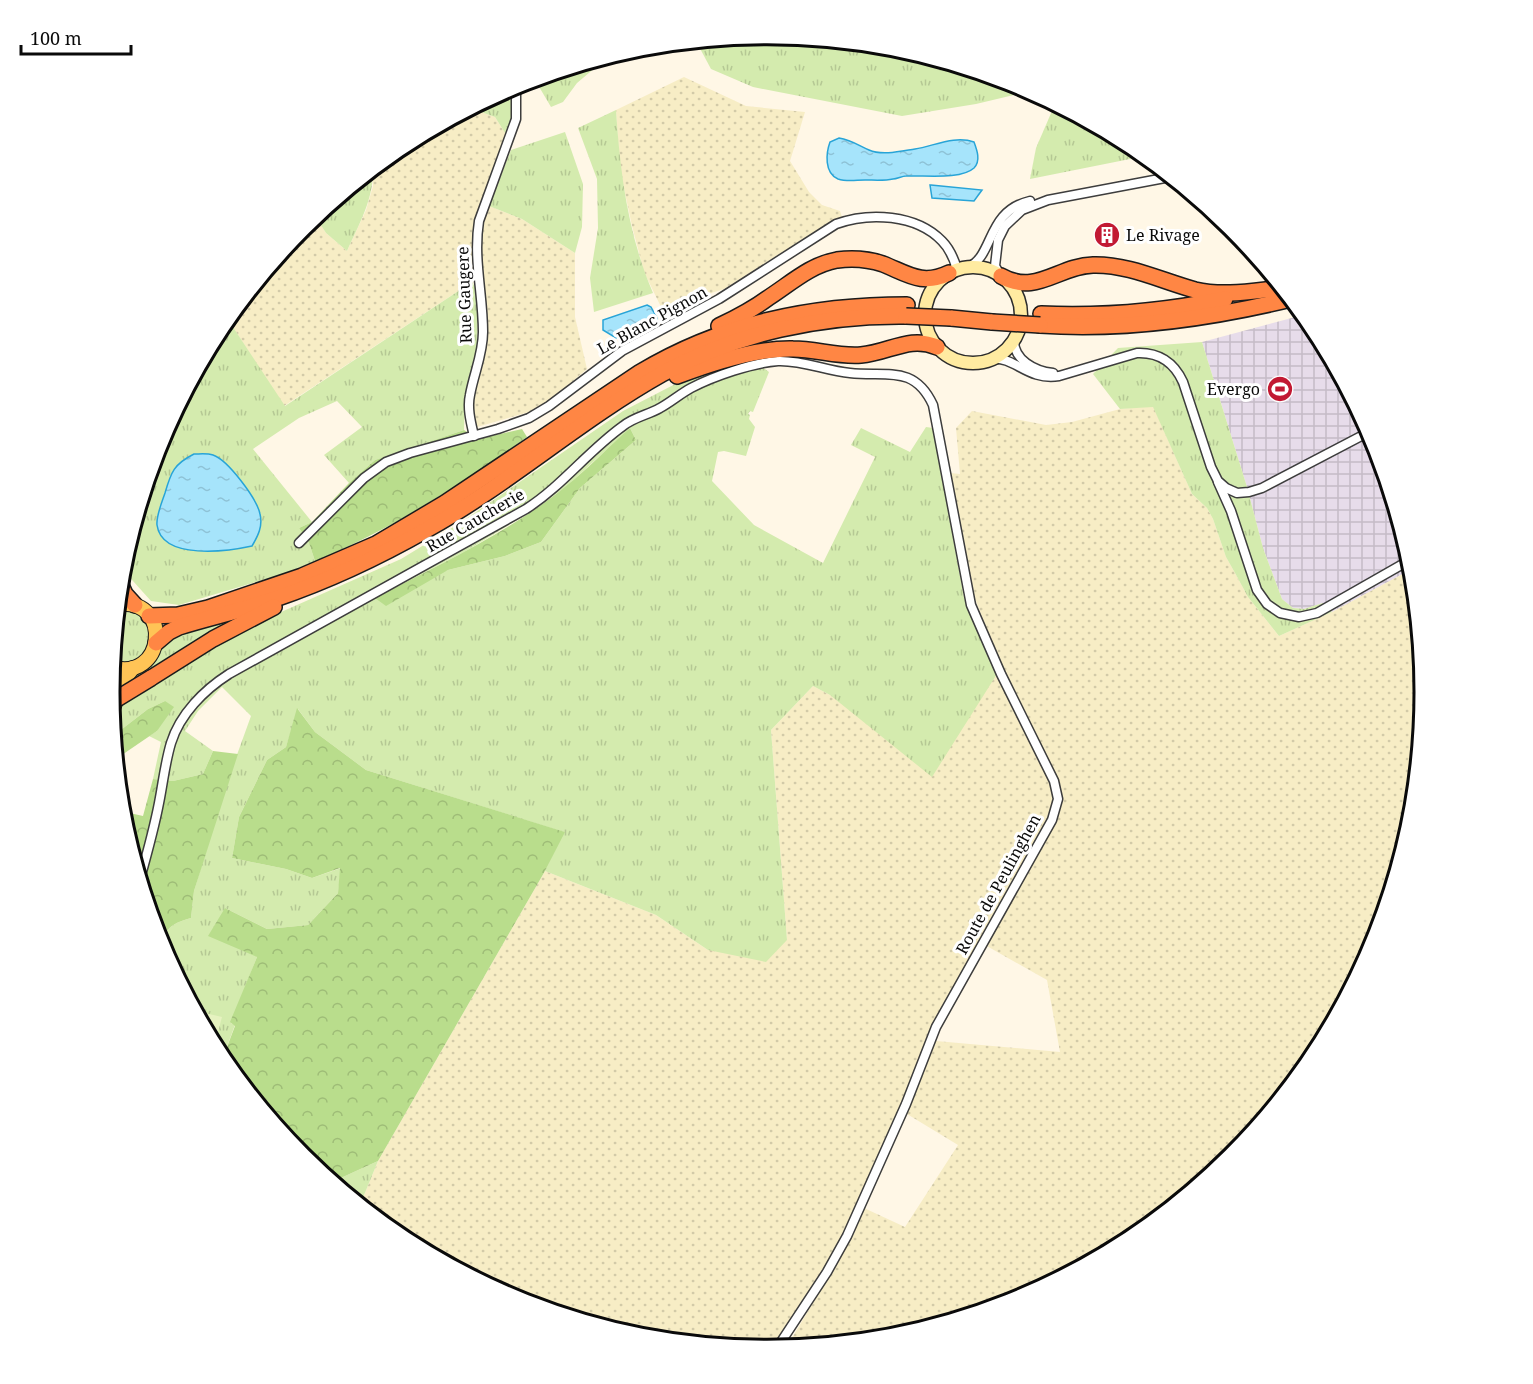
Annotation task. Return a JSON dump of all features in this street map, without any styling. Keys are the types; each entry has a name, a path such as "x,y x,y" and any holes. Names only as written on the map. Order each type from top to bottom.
{"highway":[{"path":"119,696 223,634 316,584 371,559 428,529 475,500 537,449 599,393 670,348 747,312 805,272 821,264 840,260 864,260 923,279 934,279 958,270"},
{"path":"1001,276 1014,282 1030,283 1077,267 1101,265 1128,270 1205,292 1234,293 1272,289"},
{"path":"1040,320 1138,312 1273,289"},
{"path":"149,616 172,616 204,609 302,576 355,554 413,523 674,368 705,354 757,336 813,322 907,311 993,316 1098,327 1181,321 1228,314 1282,301"},
{"path":"537,449 666,381 693,370 751,354 774,349 796,349 856,356 915,342 937,347"},
{"path":"156,643 179,627 256,605 316,584"},
{"path":"127,596 135,605"}],"main road":[{"path":"119,689 133,668 148,659 156,643 156,628 149,616 135,605 126,604"},
{"path":"120,669 133,668"}],"street":[{"name":"Rue Gaugere","path":"474,436 470,416 470,395 481,357 483,331 476,256 479,221 516,119 518,95"},
{"path":"1048,200 1022,210 1005,226 998,240 995,266 1014,291 1020,305 1020,325 1014,339 1005,351 992,359 978,363 962,362 948,357 937,347 927,330 925,309 928,297 933,287 958,270 977,262 993,230 1007,213 1026,202 1160,179"},
{"name":"Le Blanc Pignon","path":"299,543 364,478 386,462 410,453 516,424 538,413 622,351 705,307 819,233 846,220 865,216 885,216 925,229 938,237 947,247 958,270"},
{"path":"958,270 983,268 1001,276"},
{"path":"1014,339 1016,353 1030,365 1048,372 1069,373"},
{"path":"992,359 1002,359 1039,376 1053,377 1137,353 1157,355 1170,363 1183,382 1259,594 1270,607 1289,616 1304,617 1317,613 1401,565"},
{"name":"Rue Caucherie","path":"144,865 173,737 191,708 210,688 251,661 533,505 556,488 629,422 660,408 700,384 755,365 780,361 850,373 902,375 920,386 934,410"},
{"name":"Route de Peulinghen","path":"783,1339 827,1272 847,1236 906,1104 936,1027 1052,820 1057,803 1057,790 1050,772 1001,674 973,611 934,410"},
{"path":"1216,478 1231,491 1249,492 1262,488 1361,436"},
{"path":"1232,514 1236,502 1249,492"}],"shaded area":[{"path":"684,77 746,106 805,112 790,161 809,192 822,205 840,211 842,217 822,227 724,289 662,309 644,272 632,226 620,170 616,110"},
{"path":"480,112 495,117 507,136 480,208 472,237 472,282 284,406 233,327 280,265 320,224 326,233 347,251 366,210 373,179 407,154"},
{"path":"489,206 522,219 575,253 575,317 587,369 553,398 529,412 477,427 472,408 485,347 487,320 479,242"},
{"path":"1293,318 1327,369 1364,444 1379,484 1402,574 1332,612 1323,603 1304,609 1293,608 1282,599 1263,548 1247,487 1202,342"},
{"path":"1153,406 1192,494 1207,508 1213,519 1226,557 1248,597 1279,636 1332,612 1402,574 1412,650 1414,692 1412,734 1401,818 1379,900 1347,978 1327,1016 1280,1086 1224,1149 1160,1205 1126,1230 1053,1272 974,1305 893,1327 792,1338 854,1234 864,1208 905,1227 958,1145 907,1114 936,1041 1060,1052 1047,980 985,945 1047,834 1060,794 1001,668 972,590 950,473 960,474 956,428 972,411 1046,425 1072,422 1120,409"},
{"path":"997,674 1051,780 1055,802 1052,814 942,1010 906,1100 850,1222 813,1290 779,1339 724,1338 640,1327 559,1305 519,1290 443,1252 407,1230 363,1197 378,1161 545,871 656,915 708,950 787,940 771,730 813,686 830,695"}],"green space":[{"path":"724,46 809,46 893,57 974,79 1015,95 976,104 902,116 753,87 711,69 700,49"},
{"path":"594,68 577,83 563,102 551,107 539,87"},
{"path":"514,96 515,105 507,136 495,117 480,112"},
{"path":"616,110 620,157 631,226 653,293 594,312 590,278 598,228 597,179 578,128"},
{"path":"1052,111 1132,159 1030,179 1036,148"},
{"path":"565,132 583,184 582,227 575,253 522,219 489,206 511,150"},
{"path":"373,179 361,221 347,251 326,233 320,224"},
{"path":"472,282 478,292 477,363 465,395 464,430 375,460 349,483 324,455 362,427 337,401 299,418 253,449 312,522 299,528 309,543 315,561 286,573 179,605 151,601 130,578 154,484 186,406 206,368 233,327 285,406"},
{"path":"1202,342 1247,487 1263,548 1282,599 1293,608 1304,609 1323,603 1332,612 1279,636 1248,597 1226,557 1213,519 1207,508 1192,494 1153,407 1120,409 1093,374 1118,348"},
{"path":"752,359 769,372 753,412 750,411 748,414 755,427 746,456 724,451 718,452 712,481 754,525 823,563 875,457 851,445 861,428 910,452 926,427 933,428 964,598 997,674 932,777 830,695 813,686 771,730 787,940 766,962 708,950 656,915 545,871 564,832 366,770 315,732 298,709 286,747 267,760 239,817 232,858 286,869 312,878 341,868 338,893 308,925 267,929 225,908 257,957 231,1023 235,1025 227,1047 206,1016 186,978 166,933 179,922 191,918 194,891 225,788 251,716 222,687 198,711 185,731 213,751 203,774 173,781 153,779 161,742 149,736 157,731 165,701 148,709 121,730 120,677 129,677 141,672 171,637 238,619 245,628 401,559 460,523 623,411 683,380","holes":["630,428 636,440 580,488 541,542 505,556 448,570 375,598 464,552 519,519 566,487"]},
{"path":"630,428 636,440 580,488 541,542 505,556 448,570 386,606 375,598 473,547 543,504"},
{"path":"522,429 527,437 451,489 398,521 315,561 309,543 299,528 312,522 349,483 375,460 464,430 478,439"},
{"path":"125,612 132,612 142,618 147,628 148,639 145,650 138,658 120,661"},
{"path":"165,701 174,707 157,731 123,754 121,730 148,709"},
{"path":"297,708 315,732 366,770 565,832 545,871 378,1161 340,1178 280,1119 253,1086 227,1048 235,1026 230,1022 257,957 208,936 225,908 267,929 308,925 338,893 340,868 312,878 286,869 232,858 239,817 267,760 286,747"},
{"path":"213,751 238,754 194,891 191,918 179,922 166,933 154,900 131,813 143,816 153,779 173,781 203,774"},
{"path":"205,1014 222,1017 218,1034 206,1016"},
{"path":"378,1161 363,1197 340,1178"}],"water":[{"path":"839,138 874,152 886,153 952,140 967,140 974,142 978,155 977,162 968,172 952,176 841,180 833,176 827,162 830,142"},
{"path":"930,185 982,190 974,201 932,198"},
{"path":"647,305 651,307 657,318 656,322 616,338 603,330 603,320"},
{"path":"194,454 211,454 219,458 248,490 258,507 261,518 259,531 252,546 198,551 183,549 171,544 162,536 157,525 157,517 169,479 174,469 182,461"}],"place":[{"name":"Le Rivage","path":"1107,235"},
{"name":"Evergo","path":"1280,389"}]}
